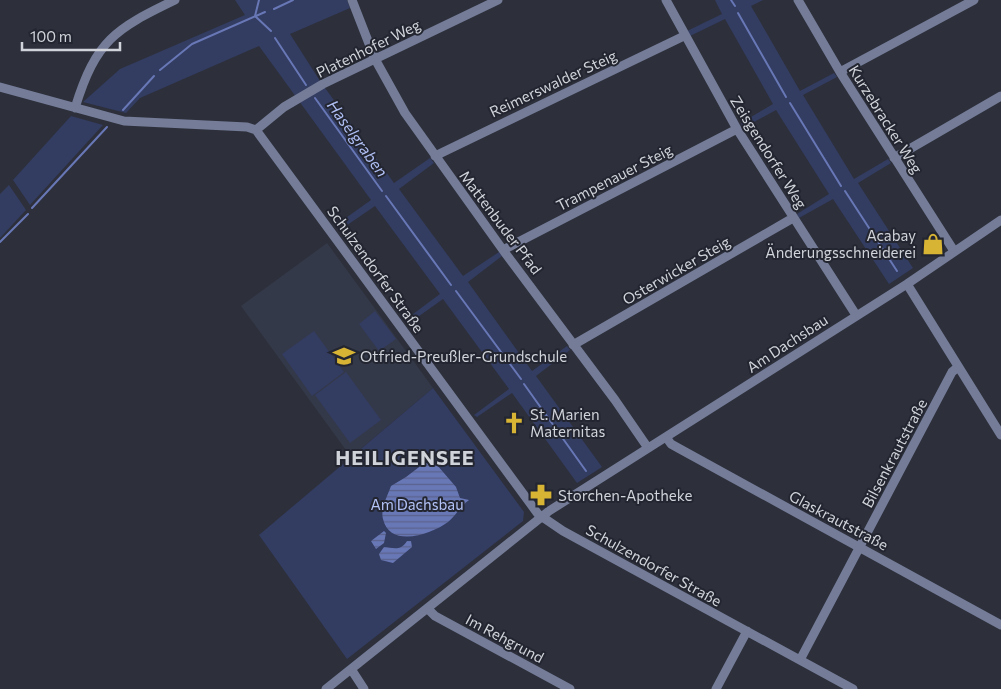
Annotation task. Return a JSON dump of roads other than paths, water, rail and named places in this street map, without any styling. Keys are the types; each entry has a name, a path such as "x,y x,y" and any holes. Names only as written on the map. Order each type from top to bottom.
{"street":[{"path":"75,108 88,72 108,41 133,20 174,0"},
{"name":"Mattenbuder Pfad","path":"352,0 375,59 402,107 435,156 503,250 538,293 573,345 615,400 648,448"},
{"name":"Platenhofer Weg","path":"256,130 270,117 307,94 498,0"},
{"name":"Zeisgendorfer Weg","path":"666,0 684,36 737,129 856,315"},
{"name":"Kurzebracker Weg","path":"798,0 840,72 954,251"},
{"path":"840,72 974,0"},
{"name":"Reimerswalder Steig","path":"435,156 684,36"},
{"path":"0,87 124,121 248,127 256,130"},
{"path":"894,158 1001,96"},
{"name":"Trampenauer Steig","path":"503,250 737,129"},
{"name":"Schulzendorfer Straße","path":"256,130 529,502 542,516 572,536 852,689"},
{"name":"Osterwicker Steig","path":"573,345 793,218"},
{"name":"Am Dachsbau","path":"326,689 542,516 907,284 1001,220"},
{"path":"907,284 1001,436"},
{"name":"Bilsenkrautstraße","path":"800,660 952,372 958,367"},
{"name":"Glaskrautstraße","path":"666,437 671,444 1001,625"},
{"name":"Im Rehgrund","path":"428,609 435,616 566,688"},
{"path":"716,689 747,632"},
{"path":"351,669 364,689"}],"waterway":[{"name":"Haselgraben","path":"259,0 255,16 271,31"},
{"path":"274,9 293,0"},
{"path":"731,0 735,6"},
{"path":"160,70 192,44 265,12"},
{"path":"738,13 786,97"},
{"name":"Haselgraben","path":"275,38 306,85"},
{"path":"123,110 154,76"},
{"name":"Haselgraben","path":"315,98 382,191"},
{"path":"790,103 841,186"},
{"path":"32,208 107,127"},
{"path":"845,191 897,271"},
{"name":"Haselgraben","path":"386,196 451,285"},
{"path":"0,242 28,214"},
{"name":"Haselgraben","path":"456,291 521,379"},
{"name":"Haselgraben","path":"524,384 586,471"}],"place":[{"name":"Acabay Änderungsschneiderei","path":"933,244"},
{"name":"Otfried-Preußler-Grundschule","path":"344,356"},
{"name":"St. Marien Maternitas","path":"514,423"},
{"name":"Storchen-Apotheke","path":"541,495"}],"district":[{"name":"HEILIGENSEE","path":"405,457"}]}
